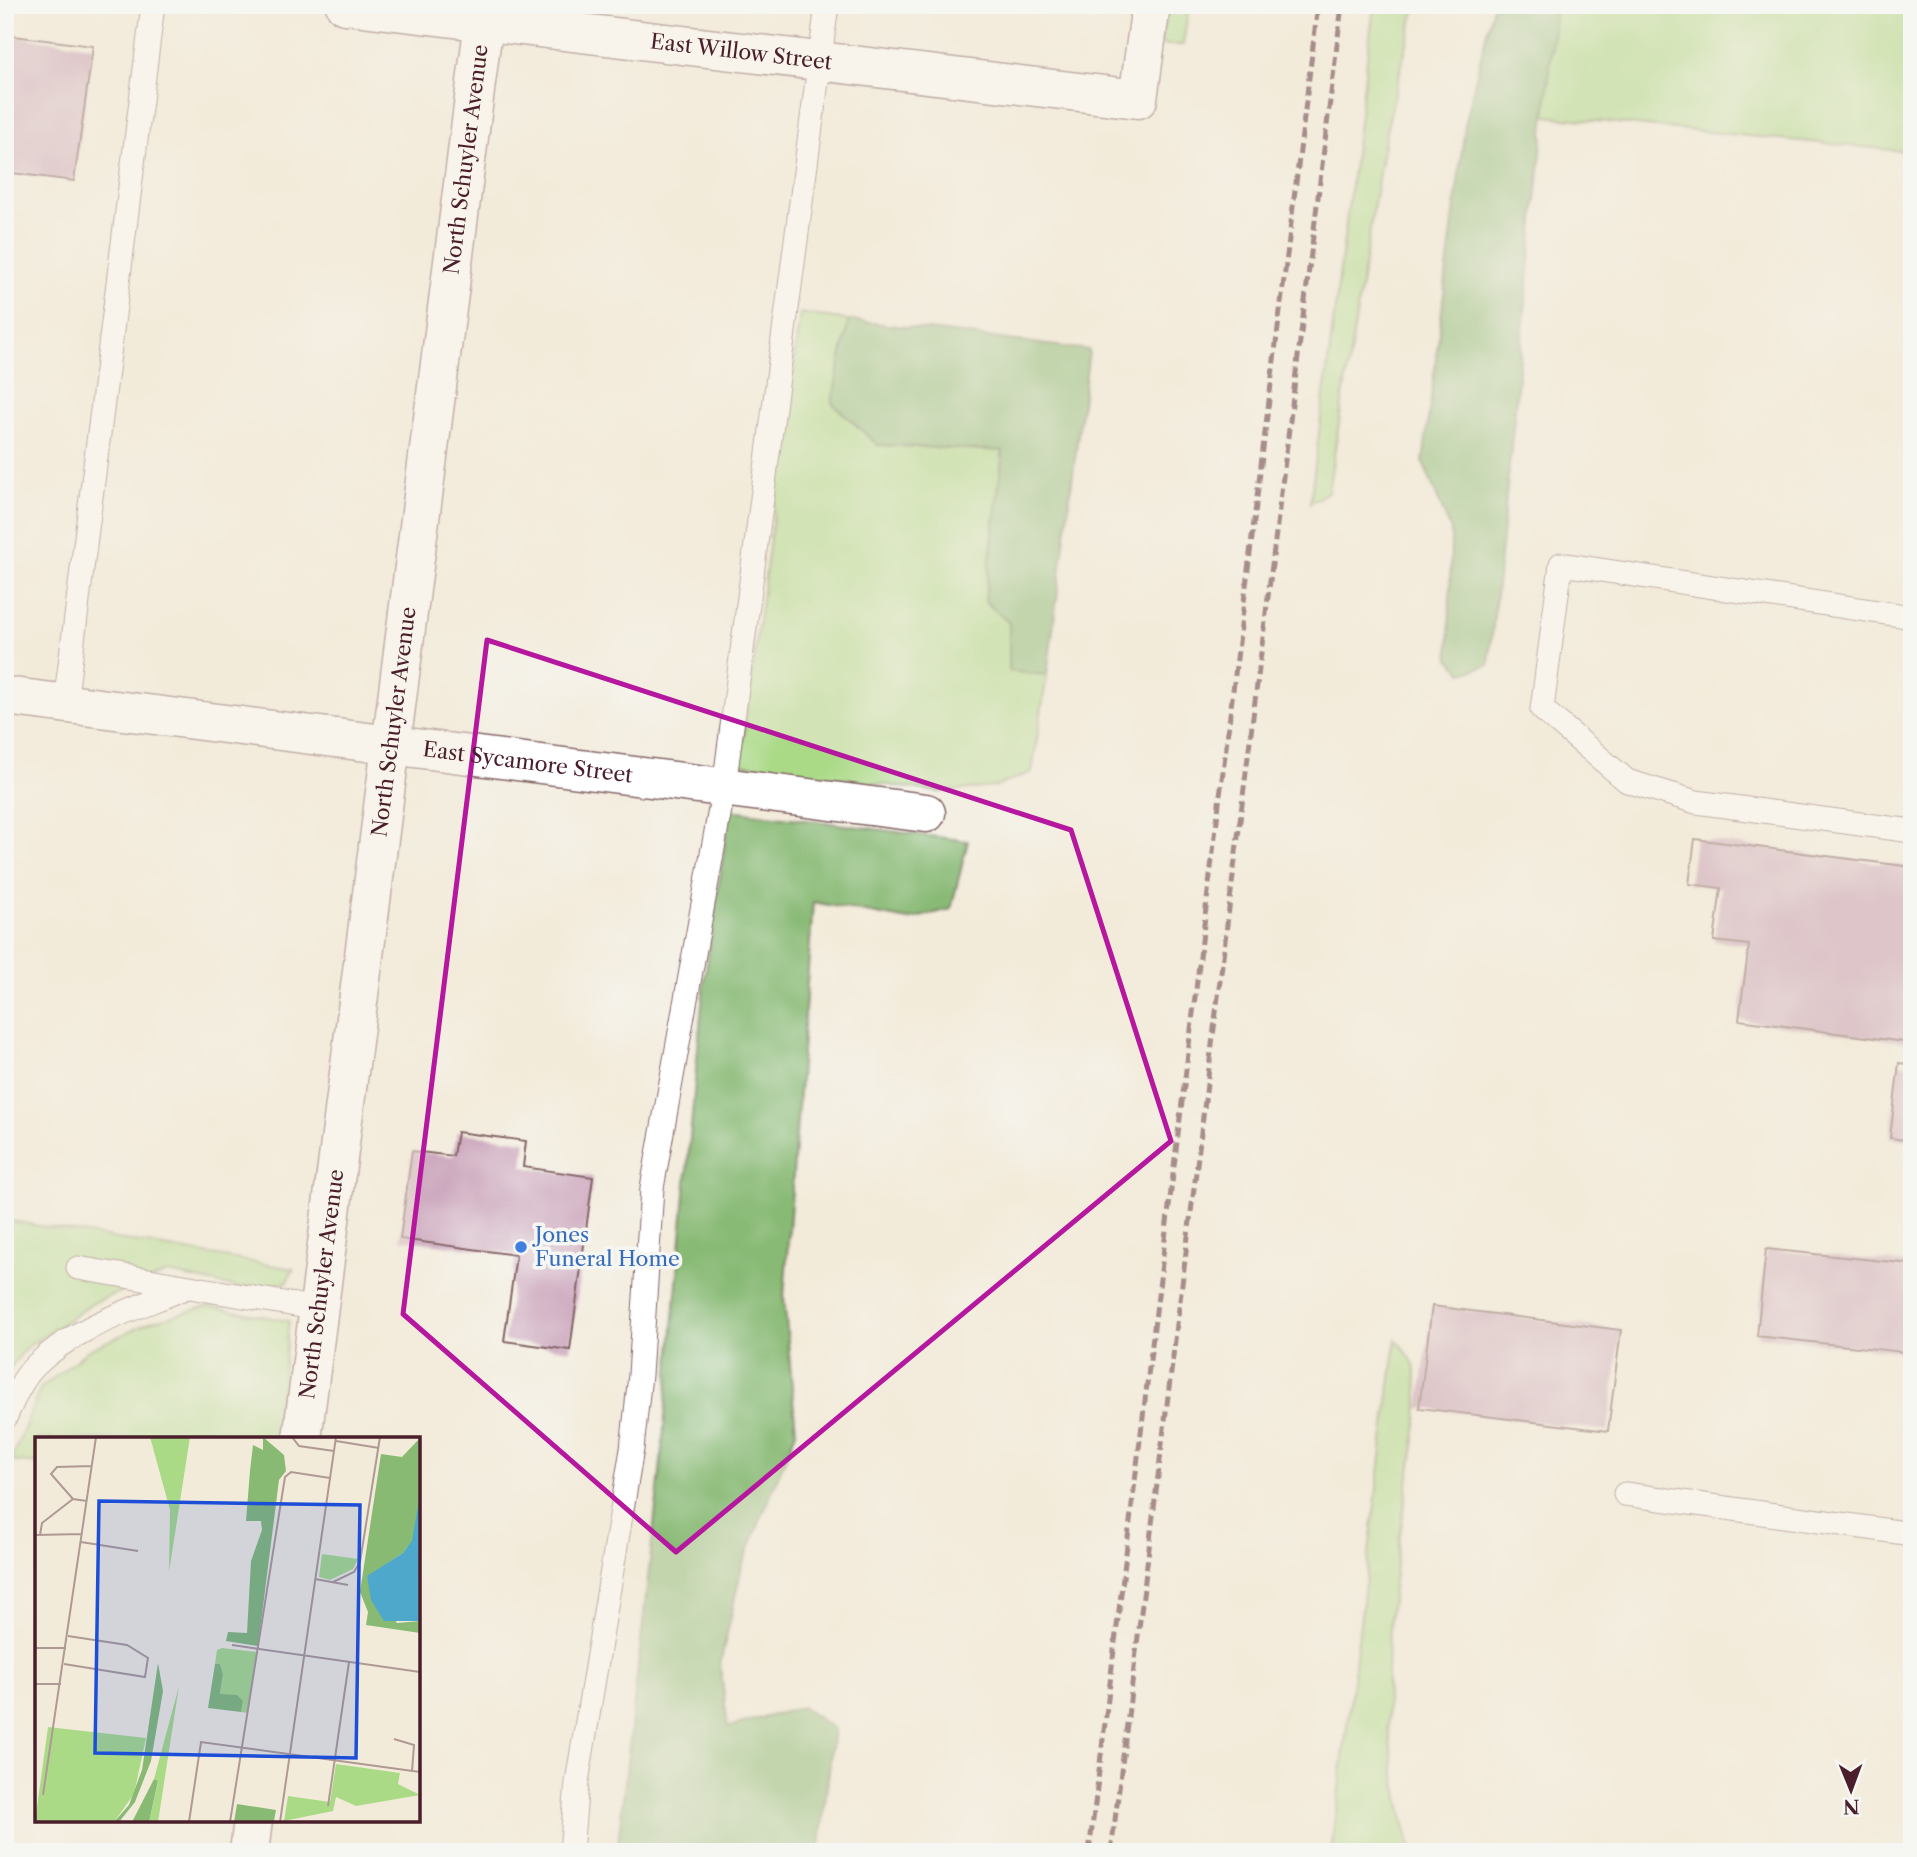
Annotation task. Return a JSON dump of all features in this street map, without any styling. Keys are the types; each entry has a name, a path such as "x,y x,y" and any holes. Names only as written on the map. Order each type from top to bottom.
{"street":[{"name":"East Willow Street","path":"345,5 485,14 820,62 1138,99 1151,5"},
{"name":"North Schuyler Avenue","path":"302,1437 485,14"},
{"name":"East Sycamore Street","path":"5,696 926,813"},
{"path":"249,1852 253,1822"}],"lane":[{"path":"65,704 153,5"},
{"path":"570,1852 577,1782 632,1449 640,1375 652,1188 724,787 827,5"},
{"path":"1912,617 1561,564 1542,709 1627,781 1696,802 1912,831"},
{"path":"78,1268 318,1309"},
{"path":"5,1418 14,1397 34,1367 78,1334 187,1287"},
{"path":"1625,1494 1912,1534"}],"highlighted area":[{"path":"487,640 1071,830 1171,1141 676,1552 403,1314"}],"green space":[{"path":"1167,5 1189,5 1183,45 1162,45"},
{"path":"1374,5 1416,5 1385,136 1328,492 1310,503"},
{"path":"1493,5 1556,5 1489,665 1463,673 1449,658 1451,531 1423,462 1465,125"},
{"path":"1556,5 1912,5 1912,152 1545,116"},
{"path":"800,313 849,320 832,403 878,445 1003,450 985,601 1009,623 1009,671 1047,675 1032,772 994,787 938,792 740,764"},
{"path":"849,320 1089,350 1047,675 1009,671 1009,623 985,601 1003,451 878,445 832,403"},
{"path":"730,810 968,841 951,909 908,920 813,902 784,1297 796,1432 742,1566 720,1665 728,1727 802,1707 834,1729 819,1852 617,1852 660,1472 704,982"},
{"path":"5,1220 294,1269 286,1283 240,1288 168,1273 95,1302 27,1347 5,1374"},
{"path":"208,1306 289,1321 276,1437 35,1437 35,1464 11,1461 40,1389 88,1350 150,1322"},
{"path":"1396,1339 1414,1365 1418,1398 1414,1448 1391,1607 1387,1696 1393,1763 1412,1852 1331,1852"}],"building":[{"path":"6,35 93,46 74,181 5,172"},
{"path":"1695,839 1912,867 1912,1043 1739,1020 1749,945 1714,941 1721,888 1689,884"},
{"path":"1899,1063 1912,1065 1912,1141 1890,1138"},
{"name":"Jones Funeral Home","path":"457,1132 526,1141 523,1167 593,1177 570,1350 504,1341 516,1255 400,1239 412,1151 453,1156"},
{"path":"1766,1249 1912,1264 1912,1353 1757,1336"},
{"path":"1432,1306 1621,1330 1608,1431 1419,1408"}],"railway":[{"path":"1089,1852 1318,5"},
{"path":"1111,1852 1342,5"}],"place":[{"name":"Jones Funeral Home","path":"521,1247"}]}
